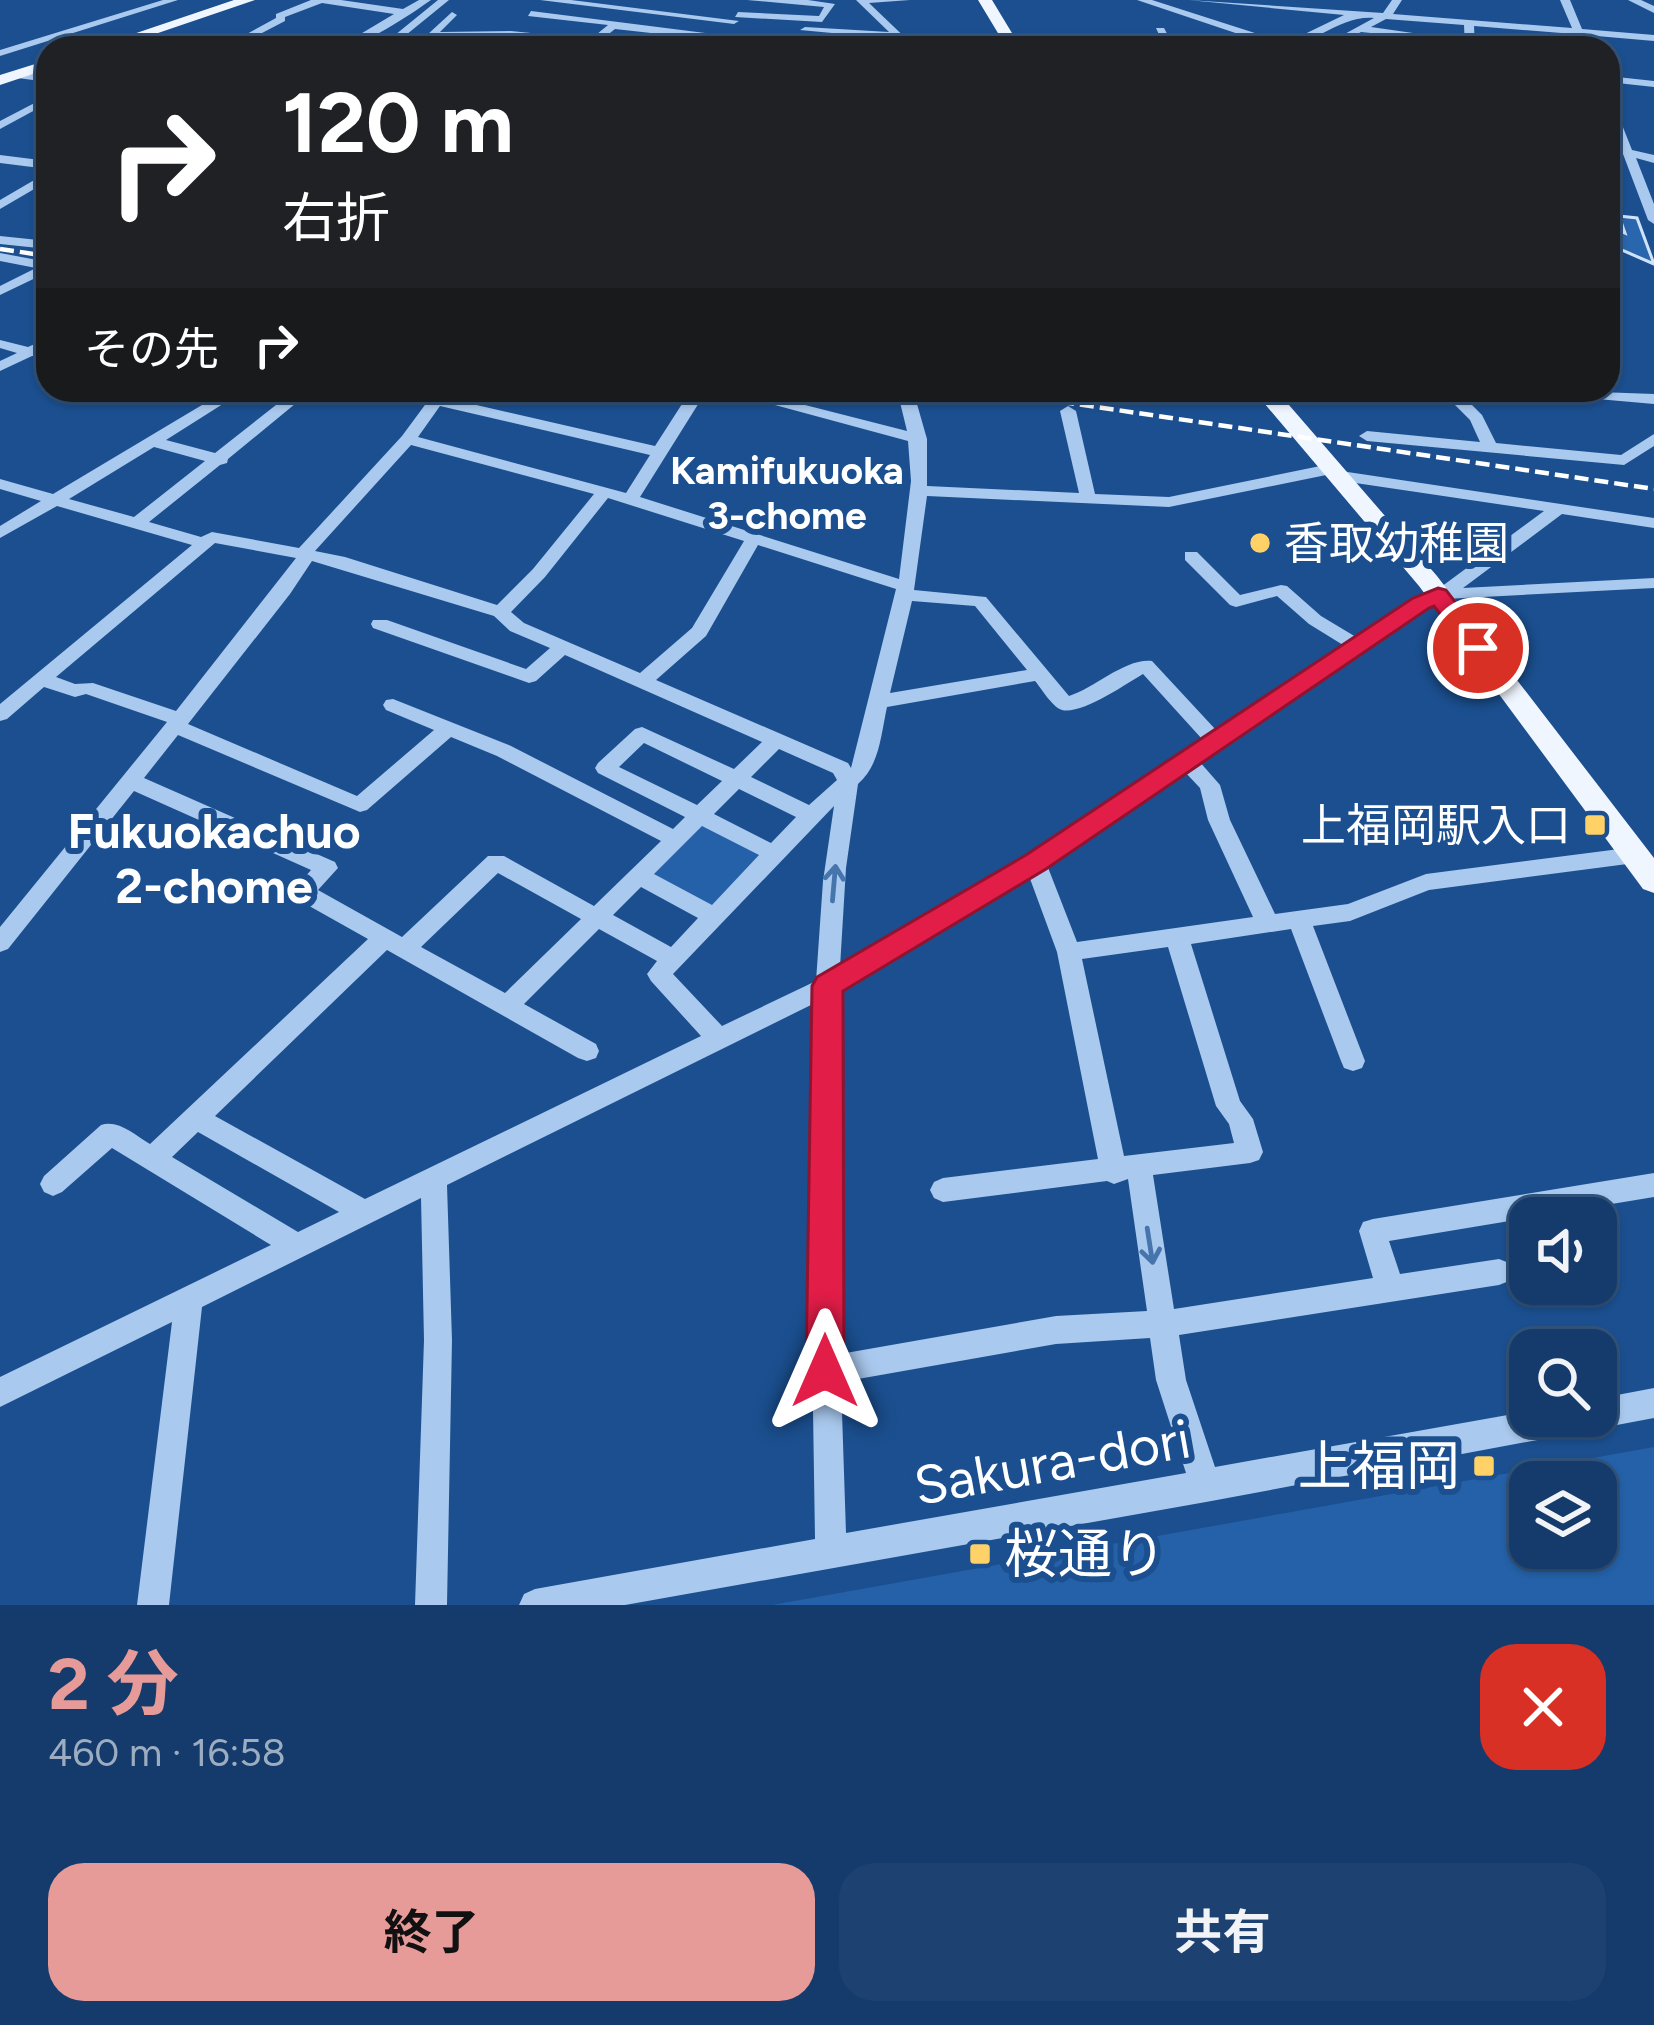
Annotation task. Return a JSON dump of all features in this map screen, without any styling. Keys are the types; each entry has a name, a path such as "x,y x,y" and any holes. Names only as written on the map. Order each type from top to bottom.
{"main road":[{"path":"137,36 248,0"},
{"path":"986,0 1006,36"},
{"path":"5,73 36,67"},
{"path":"1275,402 1438,595 1644,868"}],"street":[{"path":"56,36 173,0"},
{"path":"245,36 321,0 415,8 431,15"},
{"path":"401,36 444,0"},
{"path":"511,35 551,0 822,20 828,8"},
{"path":"722,36 741,12 905,0"},
{"path":"1142,0 1241,36"},
{"path":"1193,0 1654,38"},
{"path":"1309,36 1354,13 1363,0"},
{"path":"1347,36 1384,16 1397,0"},
{"path":"1565,0 1580,36"},
{"path":"1633,0 1654,10"},
{"path":"864,2 900,36"},
{"path":"1196,19 1240,4"},
{"path":"364,36 415,8"},
{"path":"1293,19 1316,10"},
{"path":"741,12 900,36"},
{"path":"531,14 617,23 601,36"},
{"path":"109,20 148,32"},
{"path":"448,20 432,34 610,29 668,36"},
{"path":"1428,36 1429,20"},
{"path":"1469,23 1470,36"},
{"path":"1508,26 1510,36"},
{"path":"1263,36 1271,27"},
{"path":"1360,29 1397,36"},
{"path":"1556,29 1557,36"},
{"path":"1160,30 1163,36"},
{"path":"248,34 258,36"},
{"path":"0,53 36,42"},
{"path":"5,73 36,77"},
{"path":"1620,80 1654,84"},
{"path":"0,126 36,106"},
{"path":"1620,135 1652,211"},
{"path":"1620,150 1654,159"},
{"path":"0,159 36,164"},
{"path":"0,205 36,183"},
{"path":"0,240 36,244"},
{"path":"0,257 36,263"},
{"path":"0,280 36,267"},
{"path":"0,291 36,269"},
{"path":"0,344 36,353"},
{"path":"0,367 36,348"},
{"path":"1620,389 1634,398"},
{"path":"1620,397 1654,404"},
{"path":"0,532 216,402"},
{"path":"136,524 290,402"},
{"path":"0,944 306,553 408,440 436,402"},
{"path":"468,402 660,452"},
{"path":"630,500 691,402"},
{"path":"775,402 919,439"},
{"path":"717,1037 659,974 773,853 860,771 867,755 922,491 919,439 908,402"},
{"path":"1460,402 1477,418 1491,448"},
{"path":"1068,411 1088,498"},
{"path":"1367,436 1624,460 1654,439"},
{"path":"408,440 604,492 904,590 980,601 1065,704 1094,695 1145,665 1214,740"},
{"path":"152,441 221,460"},
{"path":"922,491 1168,502 1338,472 1654,523"},
{"path":"0,484 203,543"},
{"path":"500,612 539,573 604,492"},
{"path":"0,1392 827,986 1036,862 1356,645 1438,595 1558,509"},
{"path":"0,713 212,537 306,553 500,612 517,627 841,768 848,781 836,860 827,986 825,1371 831,1553"},
{"path":"643,681 699,632 754,538"},
{"path":"1191,556 1236,601 1281,590 1315,620 1356,645"},
{"path":"1438,595 1654,583"},
{"path":"380,624 529,677 563,647"},
{"path":"876,702 1039,674"},
{"path":"41,679 75,691 86,687 177,723 360,806 448,728"},
{"path":"393,705 504,751 675,839"},
{"path":"773,853 605,768 642,734 811,815"},
{"path":"507,1006 776,740"},
{"path":"1185,760 1210,785 1219,820 1268,924"},
{"path":"131,782 327,868 303,892 587,1051"},
{"path":"153,1158 395,943 496,862 673,958"},
{"path":"1036,862 1069,952 1164,1324 1171,1380 1206,1487"},
{"path":"1069,952 1350,912 1426,882 1644,868"},
{"path":"638,876 714,916"},
{"path":"1299,920 1353,1061"},
{"path":"943,1190 1250,1152 1240,1119 1229,1106 1178,937"},
{"path":"196,1118 363,1212"},
{"path":"52,1184 110,1133 296,1246"},
{"path":"430,1605 437,1340 434,1178"},
{"path":"1390,1289 1373,1231 1654,1185"},
{"path":"825,1371 1056,1330 1164,1324 1499,1272"},
{"path":"153,1605 189,1300"},
{"path":"1617,1410 1654,1403"},
{"name":"Sakura-dori","path":"535,1605 1509,1431"}],"shaded area":[{"path":"706,826 758,852 759,858 712,908 651,874 698,827"},
{"path":"1654,1447 1654,1605 772,1605 1509,1473 1509,1569 1617,1569 1617,1461 1576,1461"}],"building":[{"path":"1620,216 1637,218 1654,264 1620,249 1620,231 1625,233"}],"railway":[{"path":"0,249 36,254"},
{"path":"1063,402 1654,489"}],"place":[{"name":"香取幼稚園","path":"1260,543"},
{"name":"上福岡駅入口","path":"1595,825"},
{"name":"上福岡","path":"1484,1466"},
{"name":"桜通り","path":"980,1554"}],"district":[{"name":"Kamifukuoka 3-chome","path":"787,492"},
{"name":"Fukuokachuo 2-chome","path":"214,858"}],"route":[{"path":"825,1371 827,986 1036,862 1421,603 1438,595 1478,648"}]}
